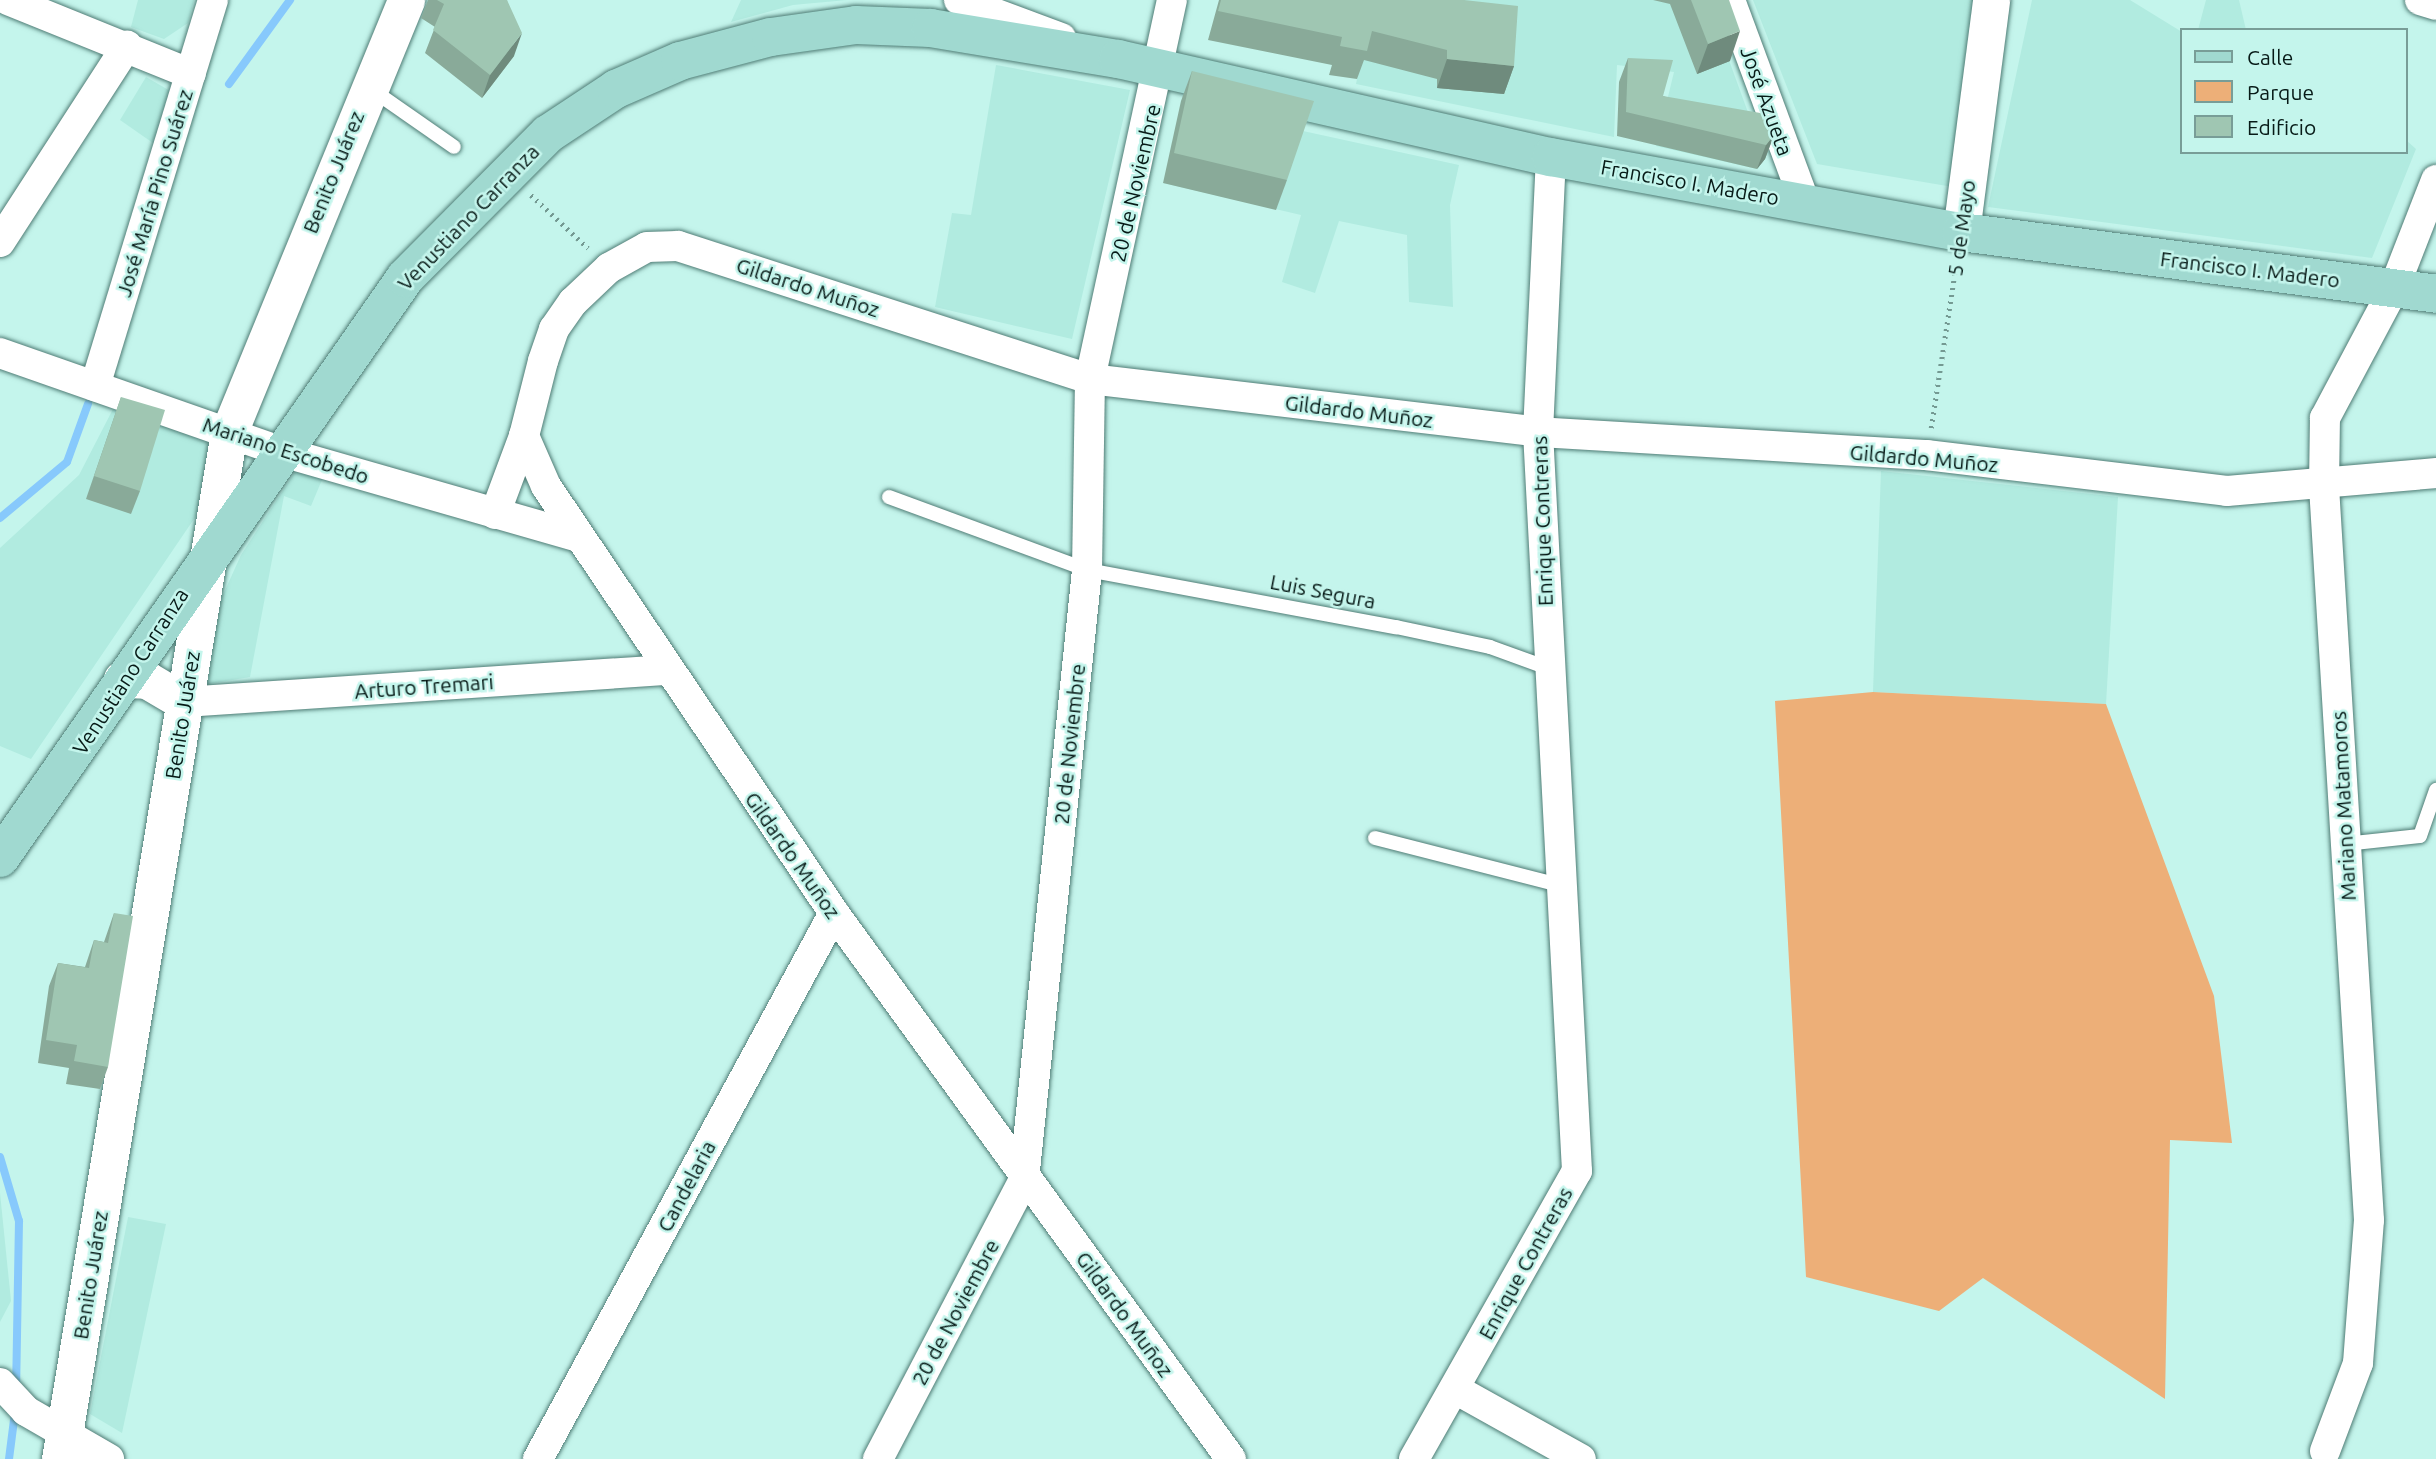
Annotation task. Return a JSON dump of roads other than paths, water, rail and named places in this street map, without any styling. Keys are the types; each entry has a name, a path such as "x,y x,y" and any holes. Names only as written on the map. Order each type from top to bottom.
{"main road":[{"name":"Venustiano Carranza","path":"0,859 207,555 286,453 405,278 548,134 616,89 680,61 771,37 856,25 931,28 1118,59"},
{"name":"Francisco I. Madero","path":"1118,59 1551,157 1961,232 2436,294"}],"street":[{"path":"8,0 191,74"},
{"name":"José María Pino Suárez","path":"95,386 214,0"},
{"name":"Benito Juárez","path":"62,1447 229,432 368,87 406,0"},
{"name":"Francisco I. Madero","path":"959,0 1118,59"},
{"name":"20 de Noviembre","path":"878,1459 1024,1180 1087,570 1090,379 1161,70 1172,0"},
{"name":"José Azueta","path":"1730,0 1805,203"},
{"name":"5 de Mayo","path":"1961,232 1991,0"},
{"path":"2420,0 2436,5"},
{"path":"0,242 127,46"},
{"name":"Enrique Contreras","path":"1414,1459 1577,1171 1559,885 1538,432 1551,157"},
{"name":"Mariano Matamoros","path":"2325,1451 2358,1363 2369,1220 2324,486 2325,418 2394,288 2436,180"},
{"name":"Gildardo Muñoz","path":"1231,1459 1024,1180 834,913 664,670 576,536 524,436 554,329 609,268 648,247 678,246 1090,379 1538,432 1926,455 2227,491 2324,486 2436,473"},
{"name":"Mariano Escobedo","path":"0,353 286,453 576,536"},
{"path":"495,514 524,436"},
{"name":"Arturo Tremari","path":"184,702 664,670"},
{"path":"122,679 147,680 184,702"},
{"name":"Candelaria","path":"538,1459 834,913"},
{"path":"0,1383 62,1447 109,1459"},
{"path":"1455,1389 1581,1459"}],"lane":[{"path":"368,87 454,147"},
{"name":"Luis Segura","path":"889,497 1087,570 1490,647 1548,668"},
{"path":"2345,844 2420,836 2436,790"},
{"path":"1375,838 1559,885"}],"waterway":[{"path":"229,84 290,0"},
{"path":"0,518 67,462 88,404"},
{"path":"0,1157 19,1221 16,1388"},
{"path":"9,1459 15,1412"}]}
